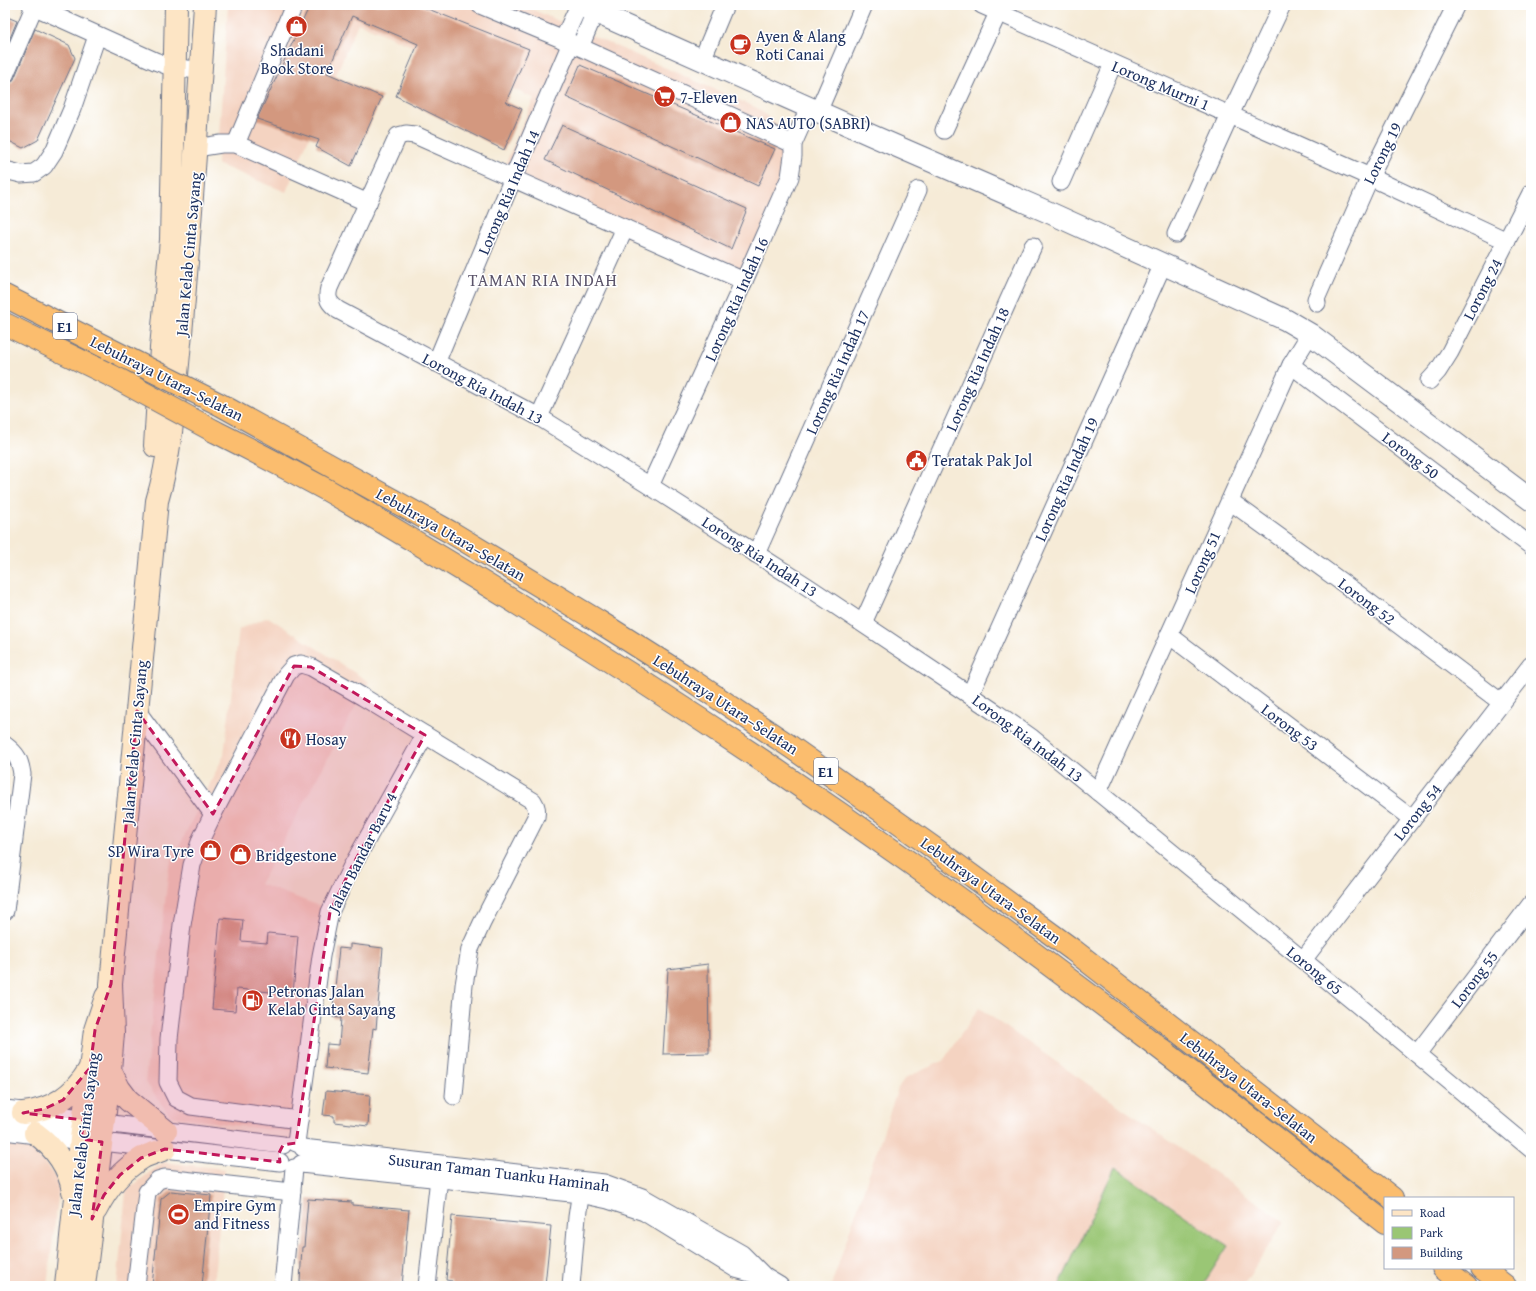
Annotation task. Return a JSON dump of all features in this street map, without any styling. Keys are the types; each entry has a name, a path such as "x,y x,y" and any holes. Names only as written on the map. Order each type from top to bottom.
{"highway":[{"name":"Lebuhraya Utara–Selatan","path":"5,296 219,404 452,533 598,621 688,678 785,743 938,851 1074,950 1391,1197"},
{"name":"Lebuhraya Utara–Selatan","path":"5,324 118,380 327,490 437,554 674,701 909,862 1056,970 1248,1116 1384,1222"},
{"path":"1444,1269 1466,1286"},
{"path":"1483,1269 1505,1286"}],"main road":[{"name":"Jalan Kelab Cinta Sayang","path":"157,501 154,473 161,348 171,240 176,5"},
{"name":"Jalan Kelab Cinta Sayang","path":"84,1286 83,1218 100,1069 113,1033 111,984 157,501 165,473 172,423 191,233 206,5"},
{"path":"14,1112 44,1109 63,1100 82,1081 100,1069 166,1140 120,1175 83,1218 74,1202 69,1175 63,1162 46,1141 35,1133"},
{"name":"Jalan Kelab Cinta Sayang","path":"66,1286 83,1218"}],"street":[{"path":"236,144 294,5"},
{"path":"480,5 572,43 793,144"},
{"path":"702,60 725,5"},
{"name":"Lorong Ria Indah 16","path":"650,486 790,177 793,144 814,110 864,5"},
{"name":"Lorong Murni 1","path":"982,5 1230,115 1282,5"},
{"name":"Lorong 19","path":"1317,303 1316,299 1370,177 1456,5"},
{"path":"5,74 33,6 155,61 174,68 201,70"},
{"path":"587,8 814,110 1232,294 1286,320 1310,334 1531,500"},
{"name":"Lorong Ria Indah 14","path":"436,363 513,178 587,8"},
{"path":"944,130 998,12"},
{"path":"5,170 21,174 34,173 44,166 54,152 72,109 97,36"},
{"path":"1061,182 1113,64"},
{"path":"1176,234 1230,115 1370,177 1507,241"},
{"name":"Lorong Ria Indah 13","path":"744,281 415,135 406,134 398,136 329,288 327,296 330,304 338,310 539,418 650,486 756,554 863,623 1032,738 1098,792"},
{"path":"196,148 221,144 236,144 368,203"},
{"name":"Lorong Ria Indah 17","path":"756,554 918,190"},
{"name":"Lorong 24","path":"1429,381 1438,371 1450,352 1531,192"},
{"path":"539,418 625,228"},
{"name":"Lorong Ria Indah 18","path":"863,623 1033,246"},
{"name":"Lorong Ria Indah 19","path":"970,695 1162,264"},
{"name":"Lorong 51","path":"1098,792 1291,365 1310,334"},
{"name":"Lorong 50","path":"1291,365 1531,546"},
{"name":"Lorong 52","path":"1230,501 1358,594 1502,703"},
{"name":"Lorong 53","path":"1169,635 1412,819"},
{"path":"299,1120 191,1106 176,1098 168,1082 169,1039 187,888 192,865 201,839 213,814 286,675 294,666 301,664 311,667 363,696 533,801 536,805 536,817 482,922 470,949 464,985 454,1096"},
{"name":"Lorong 54","path":"1303,960 1531,665"},
{"path":"137,711 213,814"},
{"name":"Jalan Bandar Baru 4","path":"283,1286 292,1192 293,1155 321,956 330,912 351,868 425,734"},
{"path":"5,745 14,751 20,762 22,774 5,911"},
{"name":"Lorong 65","path":"1098,792 1531,1148"},
{"name":"Lorong 55","path":"1416,1054 1531,904"},
{"path":"14,1112 93,1131"},
{"path":"5,1129 35,1133 93,1131"},
{"name":"Susuran Taman Tuanku Haminah","path":"93,1131 440,1172 582,1187 604,1183 642,1197 742,1254 764,1282 780,1286"},
{"path":"427,1286 440,1172"},
{"path":"136,1286 147,1192 158,1180 165,1178 292,1192"},
{"path":"571,1286 582,1187"}],"highlighted area":[{"path":"294,666 311,667 425,735 351,868 330,912 296,1143 283,1145 279,1153 280,1162 165,1149 141,1158 120,1175 104,1195 92,1219 102,1142 81,1139 84,1120 23,1113 44,1109 63,1100 90,1068 95,1030 111,984 137,711 213,814"}],"shaded area":[{"name":"TAMAN RIA INDAH","path":"228,5 522,5 757,108 780,127 785,177 738,285 498,181 534,98 358,23 286,192 217,164"},
{"path":"268,617 369,682 260,884 325,908 291,1133 170,1116 145,1081 169,867 224,755 239,629"},
{"path":"979,1008 1284,1221 1243,1286 831,1286 898,1088 905,1078 943,1061"},
{"path":"5,1142 31,1145 60,1183 47,1286 5,1286"},
{"path":"163,1162 225,1169 213,1286 117,1286 126,1191"}],"green space":[{"path":"1115,1167 1228,1246 1202,1286 1059,1286"}],"building":[{"path":"310,5 418,5 529,49 506,102 522,109 504,150 396,96 418,44 352,16 327,73 382,97 351,166 316,147 319,140 257,119"},
{"path":"5,16 17,21 5,50"},
{"path":"35,29 69,45 75,58 38,140 23,148 5,139 5,85 11,83 14,79"},
{"path":"580,65 775,149 758,186 566,97"},
{"path":"562,125 747,209 731,249 545,160"},
{"path":"220,918 243,920 241,941 267,943 268,933 298,936 293,994 237,989 235,1011 212,1009"},
{"path":"350,944 383,948 376,1029 373,1028 368,1073 325,1068 327,1044 339,1045 341,1018 332,1017 339,948 350,949"},
{"path":"708,964 709,1053 663,1054 668,969"},
{"path":"326,1091 370,1095 368,1126 334,1122 334,1116 323,1115"},
{"path":"171,1191 211,1195 202,1286 152,1286 161,1199"},
{"path":"308,1199 352,1202 352,1205 409,1210 402,1286 358,1286 300,1282 302,1247 304,1247"},
{"path":"452,1216 551,1226 545,1285 452,1286 452,1281 446,1280"}],"place":[{"name":"Shadani Book Store","path":"297,26"},
{"name":"Ayen & Alang Roti Canai","path":"740,45"},
{"name":"7-Eleven","path":"664,97"},
{"name":"NAS AUTO (SABRI)","path":"731,123"},
{"name":"Teratak Pak Jol","path":"917,460"},
{"name":"Hosay","path":"290,739"},
{"name":"SP Wira Tyre","path":"210,851"},
{"name":"Bridgestone","path":"240,855"},
{"name":"Petronas Jalan Kelab Cinta Sayang","path":"253,1000"},
{"name":"Empire Gym and Fitness","path":"179,1214"}],"district":[{"name":"TAMAN RIA INDAH","path":"543,279"}]}
